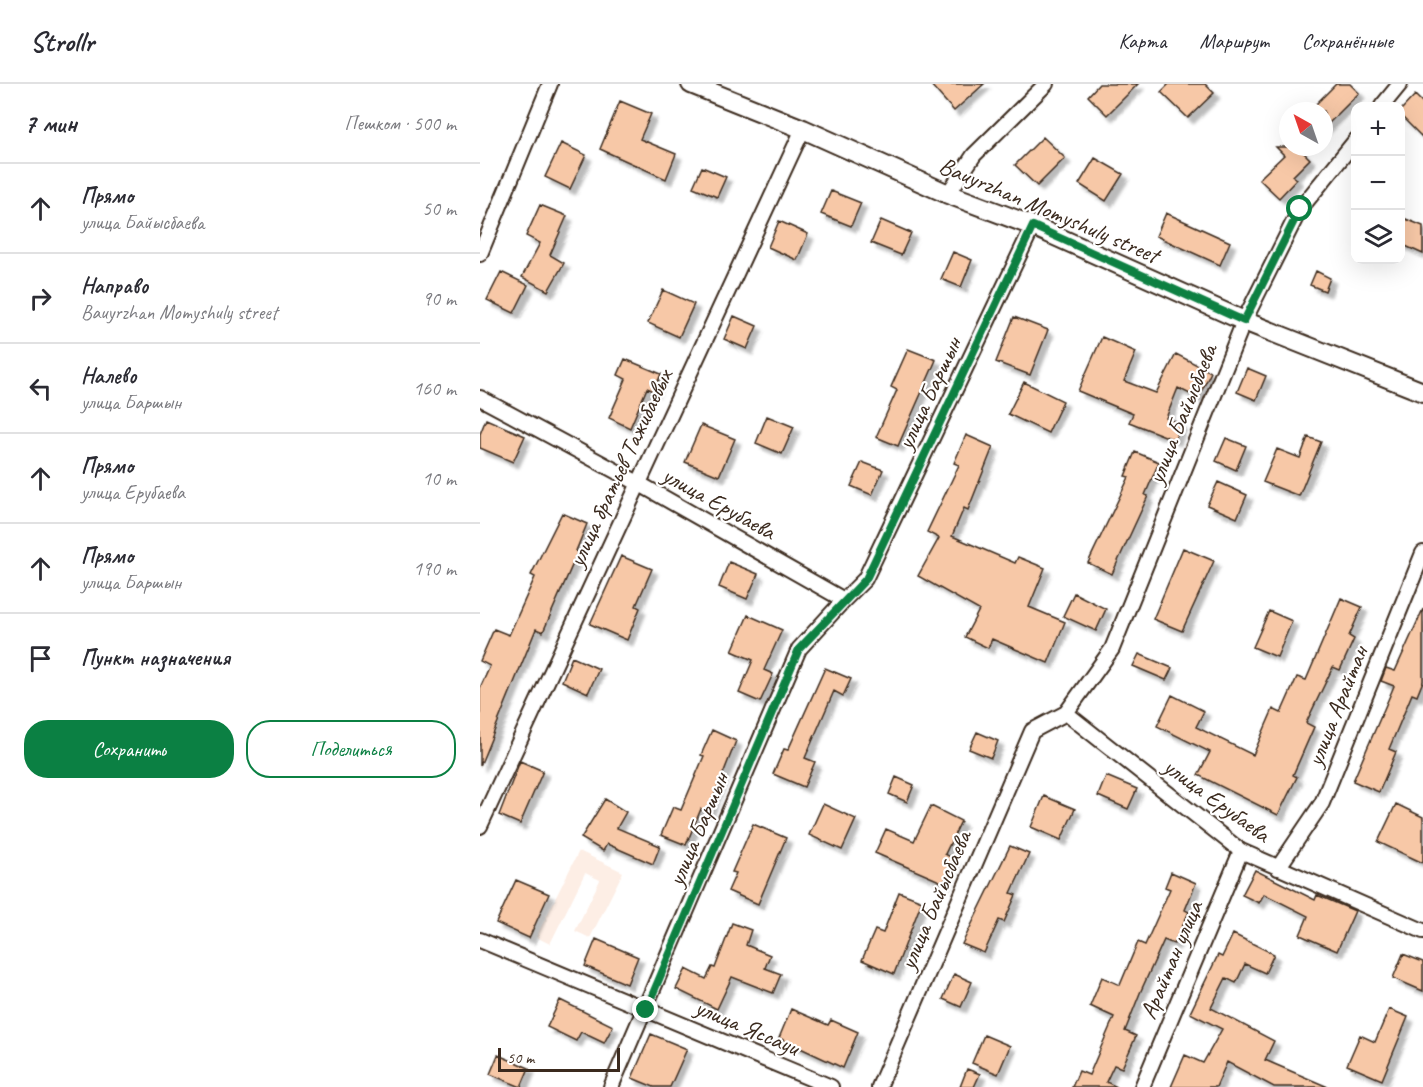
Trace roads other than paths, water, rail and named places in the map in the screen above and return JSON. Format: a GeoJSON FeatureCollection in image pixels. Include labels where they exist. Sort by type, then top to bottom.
{"type":"FeatureCollection","features":[{"type":"Feature","properties":{"kind":"street"},"geometry":{"type":"LineString","coordinates":[[480,254],[550,84]]}},
{"type":"Feature","properties":{"kind":"street","name":"Bauyrzhan Momyshuly street"},"geometry":{"type":"LineString","coordinates":[[691,84],[802,129],[948,194],[1033,226],[1244,321],[1423,392]]}},
{"type":"Feature","properties":{"kind":"street"},"geometry":{"type":"LineString","coordinates":[[948,194],[974,155],[1046,84]]}},
{"type":"Feature","properties":{"kind":"street"},"geometry":{"type":"LineString","coordinates":[[1385,102],[1400,84]]}},
{"type":"Feature","properties":{"kind":"street","name":"улица братьев Тажибаевых"},"geometry":{"type":"LineString","coordinates":[[480,826],[802,129]]}},
{"type":"Feature","properties":{"kind":"street","name":"улица Байысбаева"},"geometry":{"type":"LineString","coordinates":[[879,1087],[1032,731],[1066,713],[1112,649],[1244,321],[1300,209],[1351,146]]}},
{"type":"Feature","properties":{"kind":"street","name":"улица Баршын"},"geometry":{"type":"LineString","coordinates":[[611,1087],[799,649],[866,579],[1033,226]]}},
{"type":"Feature","properties":{"kind":"street","name":"улица Ерубаева"},"geometry":{"type":"LineString","coordinates":[[480,398],[638,483],[844,600]]}},
{"type":"Feature","properties":{"kind":"street","name":"улица Арайтан"},"geometry":{"type":"LineString","coordinates":[[1278,868],[1322,803],[1423,553]]}},
{"type":"Feature","properties":{"kind":"street","name":"улица Ерубаева"},"geometry":{"type":"LineString","coordinates":[[1066,713],[1241,851],[1423,931]]}},
{"type":"Feature","properties":{"kind":"street","name":"Арайтан улица"},"geometry":{"type":"LineString","coordinates":[[1142,1087],[1241,851]]}},
{"type":"Feature","properties":{"kind":"street","name":"улица Яссауи"},"geometry":{"type":"LineString","coordinates":[[480,940],[831,1087]]}}]}
